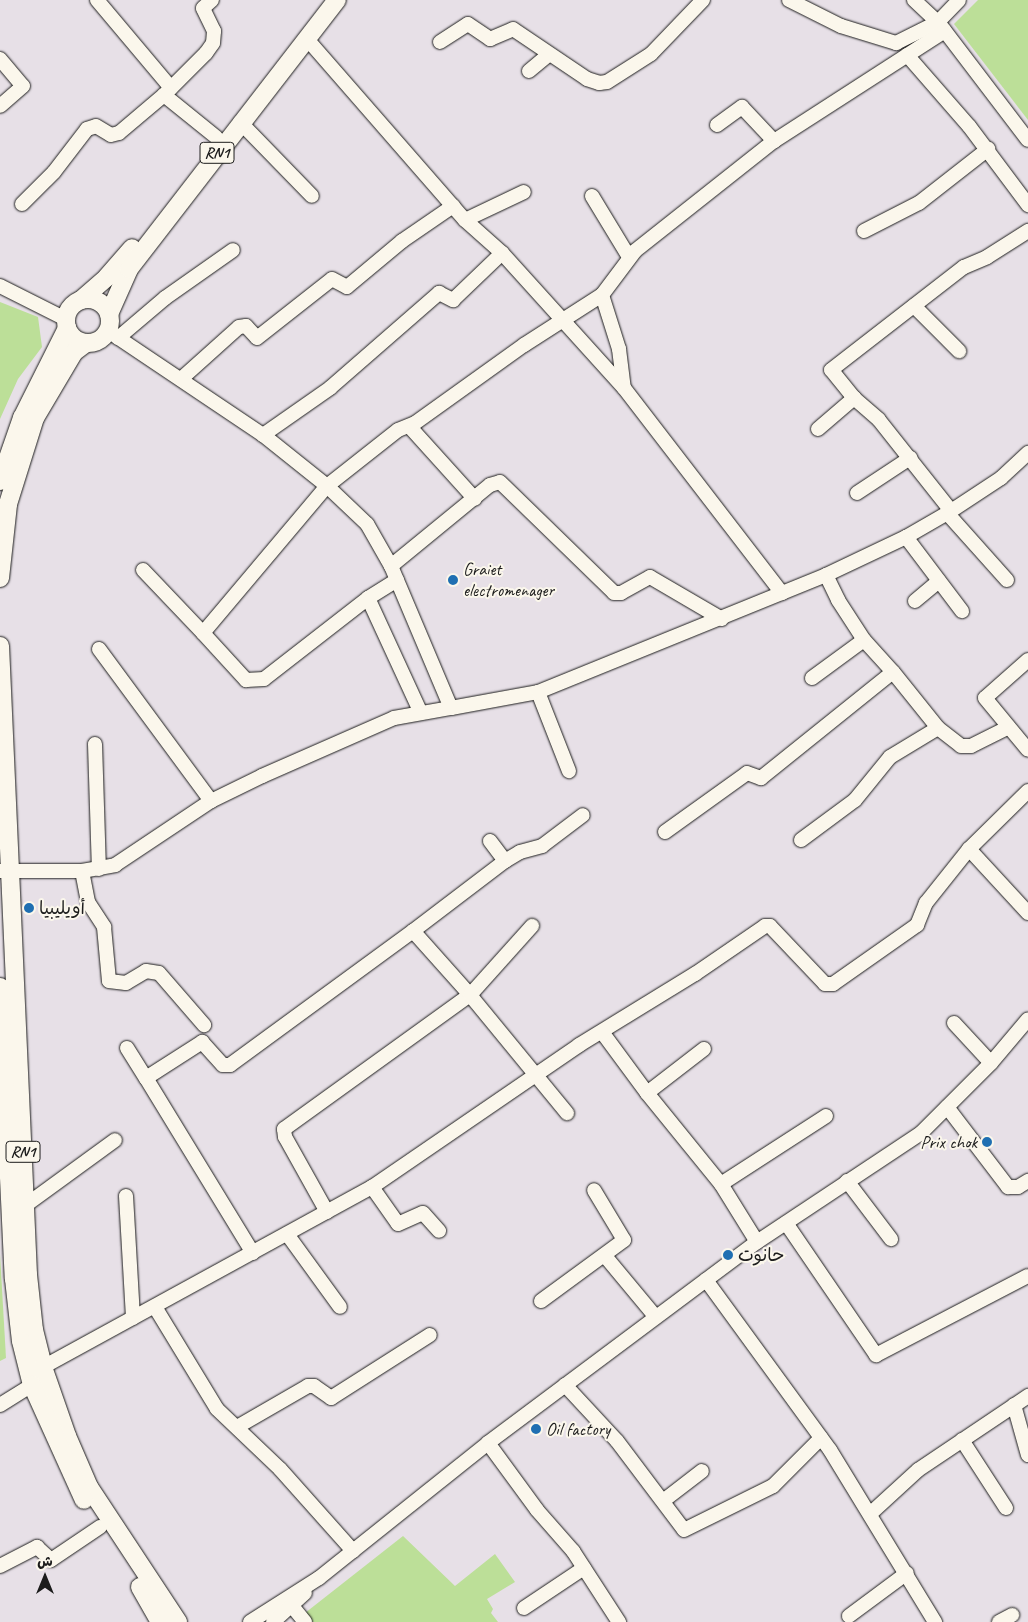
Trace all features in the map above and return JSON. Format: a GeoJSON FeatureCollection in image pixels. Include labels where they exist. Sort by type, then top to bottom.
{"type":"FeatureCollection","features":[{"type":"Feature","properties":{"kind":"main road","name":"RN1"},"geometry":{"type":"LineString","coordinates":[[0,481],[22,418],[67,324],[71,307],[107,278],[152,225],[216,137],[324,0]]}},
{"type":"Feature","properties":{"kind":"main road","name":"RN1"},"geometry":{"type":"LineString","coordinates":[[112,328],[129,269],[240,122],[337,0]]}},
{"type":"Feature","properties":{"kind":"main road"},"geometry":{"type":"LineString","coordinates":[[0,578],[8,504],[35,418],[74,352],[86,343],[99,340],[112,328],[95,300],[81,300]]}},
{"type":"Feature","properties":{"kind":"main road"},"geometry":{"type":"LineString","coordinates":[[67,324],[74,338],[86,343]]}},
{"type":"Feature","properties":{"kind":"main road","name":"RN1"},"geometry":{"type":"LineString","coordinates":[[0,646],[5,871],[26,1205],[28,1275],[34,1330],[43,1368],[67,1436],[89,1487],[178,1622]]}},
{"type":"Feature","properties":{"kind":"main road","name":"RN1"},"geometry":{"type":"LineString","coordinates":[[0,987],[14,1279],[22,1340],[32,1385],[78,1491],[160,1622]]}},
{"type":"Feature","properties":{"kind":"street"},"geometry":{"type":"LineString","coordinates":[[97,0],[167,92],[216,137]]}},
{"type":"Feature","properties":{"kind":"street"},"geometry":{"type":"LineString","coordinates":[[440,42],[468,24],[490,39],[515,30],[592,82],[607,82],[651,54],[703,0]]}},
{"type":"Feature","properties":{"kind":"street"},"geometry":{"type":"LineString","coordinates":[[789,0],[841,26],[896,43],[941,27]]}},
{"type":"Feature","properties":{"kind":"street"},"geometry":{"type":"LineString","coordinates":[[914,0],[941,27],[1028,140]]}},
{"type":"Feature","properties":{"kind":"street"},"geometry":{"type":"LineString","coordinates":[[203,633],[327,486],[398,430],[409,426],[524,345],[566,321],[602,295],[629,257],[774,141],[907,55],[941,27],[959,0]]}},
{"type":"Feature","properties":{"kind":"street"},"geometry":{"type":"LineString","coordinates":[[22,204],[54,172],[87,129],[96,126],[115,135],[167,92],[213,43],[212,23],[203,3]]}},
{"type":"Feature","properties":{"kind":"street"},"geometry":{"type":"LineString","coordinates":[[307,39],[465,220],[502,253],[566,321],[624,388],[782,593]]}},
{"type":"Feature","properties":{"kind":"street"},"geometry":{"type":"LineString","coordinates":[[529,71],[549,54]]}},
{"type":"Feature","properties":{"kind":"street"},"geometry":{"type":"LineString","coordinates":[[907,55],[988,149],[1028,205]]}},
{"type":"Feature","properties":{"kind":"street"},"geometry":{"type":"LineString","coordinates":[[0,59],[23,87],[0,106]]}},
{"type":"Feature","properties":{"kind":"street"},"geometry":{"type":"LineString","coordinates":[[716,126],[742,107],[774,141]]}},
{"type":"Feature","properties":{"kind":"street"},"geometry":{"type":"LineString","coordinates":[[240,122],[312,196]]}},
{"type":"Feature","properties":{"kind":"street"},"geometry":{"type":"LineString","coordinates":[[864,231],[919,203],[988,149]]}},
{"type":"Feature","properties":{"kind":"street"},"geometry":{"type":"LineString","coordinates":[[465,220],[524,192]]}},
{"type":"Feature","properties":{"kind":"street"},"geometry":{"type":"LineString","coordinates":[[592,196],[629,257]]}},
{"type":"Feature","properties":{"kind":"street"},"geometry":{"type":"LineString","coordinates":[[181,379],[239,327],[246,326],[257,338],[332,279],[347,287],[395,246],[453,206]]}},
{"type":"Feature","properties":{"kind":"street"},"geometry":{"type":"LineString","coordinates":[[1007,580],[949,512],[910,458],[879,420],[854,398],[830,371],[964,267],[987,258],[1028,231]]}},
{"type":"Feature","properties":{"kind":"street"},"geometry":{"type":"LineString","coordinates":[[233,250],[165,298],[112,328],[181,379],[263,435],[327,486],[367,524],[391,566],[451,708]]}},
{"type":"Feature","properties":{"kind":"street"},"geometry":{"type":"LineString","coordinates":[[263,435],[330,388],[439,293],[453,300],[502,253]]}},
{"type":"Feature","properties":{"kind":"street"},"geometry":{"type":"LineString","coordinates":[[0,286],[67,324]]}},
{"type":"Feature","properties":{"kind":"street"},"geometry":{"type":"LineString","coordinates":[[602,295],[619,349],[624,388]]}},
{"type":"Feature","properties":{"kind":"street"},"geometry":{"type":"LineString","coordinates":[[914,306],[959,351]]}},
{"type":"Feature","properties":{"kind":"street"},"geometry":{"type":"LineString","coordinates":[[818,430],[854,398]]}},
{"type":"Feature","properties":{"kind":"street"},"geometry":{"type":"LineString","coordinates":[[409,426],[475,499]]}},
{"type":"Feature","properties":{"kind":"street"},"geometry":{"type":"LineString","coordinates":[[5,871],[82,871],[99,869],[124,861],[211,801],[370,727],[420,711],[451,708],[538,692],[722,619],[826,575],[906,537],[949,512],[1000,478],[1028,453]]}},
{"type":"Feature","properties":{"kind":"street"},"geometry":{"type":"LineString","coordinates":[[857,493],[910,458]]}},
{"type":"Feature","properties":{"kind":"street"},"geometry":{"type":"LineString","coordinates":[[391,566],[490,485],[500,482],[614,593],[621,593],[650,577],[722,619]]}},
{"type":"Feature","properties":{"kind":"street"},"geometry":{"type":"LineString","coordinates":[[906,537],[962,611]]}},
{"type":"Feature","properties":{"kind":"street"},"geometry":{"type":"LineString","coordinates":[[143,570],[246,680],[264,679],[368,598],[397,580]]}},
{"type":"Feature","properties":{"kind":"street"},"geometry":{"type":"LineString","coordinates":[[826,575],[838,600],[864,640],[893,672],[938,728],[966,747],[1009,727]]}},
{"type":"Feature","properties":{"kind":"street"},"geometry":{"type":"LineString","coordinates":[[915,601],[939,581]]}},
{"type":"Feature","properties":{"kind":"street"},"geometry":{"type":"LineString","coordinates":[[368,598],[420,711]]}},
{"type":"Feature","properties":{"kind":"street"},"geometry":{"type":"LineString","coordinates":[[812,678],[864,640]]}},
{"type":"Feature","properties":{"kind":"street"},"geometry":{"type":"LineString","coordinates":[[99,648],[211,801]]}},
{"type":"Feature","properties":{"kind":"street"},"geometry":{"type":"LineString","coordinates":[[1028,660],[985,698],[1028,750]]}},
{"type":"Feature","properties":{"kind":"street"},"geometry":{"type":"LineString","coordinates":[[665,832],[747,773],[761,778],[893,672]]}},
{"type":"Feature","properties":{"kind":"street"},"geometry":{"type":"LineString","coordinates":[[538,692],[569,771]]}},
{"type":"Feature","properties":{"kind":"street"},"geometry":{"type":"LineString","coordinates":[[802,840],[855,800],[890,757],[938,728]]}},
{"type":"Feature","properties":{"kind":"street"},"geometry":{"type":"LineString","coordinates":[[95,744],[99,869]]}},
{"type":"Feature","properties":{"kind":"street"},"geometry":{"type":"LineString","coordinates":[[43,1368],[372,1188],[535,1076],[765,926],[770,926],[825,984],[833,984],[917,925],[926,903],[969,849],[1028,791]]}},
{"type":"Feature","properties":{"kind":"street"},"geometry":{"type":"LineString","coordinates":[[146,1078],[202,1042],[223,1065],[230,1065],[505,862],[520,852],[542,846],[583,815]]}},
{"type":"Feature","properties":{"kind":"street"},"geometry":{"type":"LineString","coordinates":[[490,841],[505,862]]}},
{"type":"Feature","properties":{"kind":"street"},"geometry":{"type":"LineString","coordinates":[[969,849],[1028,913]]}},
{"type":"Feature","properties":{"kind":"street"},"geometry":{"type":"LineString","coordinates":[[82,871],[88,902],[104,927],[109,981],[120,984],[146,971],[159,973],[204,1025]]}},
{"type":"Feature","properties":{"kind":"street"},"geometry":{"type":"LineString","coordinates":[[327,1212],[285,1137],[284,1129],[470,994],[532,926]]}},
{"type":"Feature","properties":{"kind":"street"},"geometry":{"type":"LineString","coordinates":[[413,931],[470,994],[567,1113]]}},
{"type":"Feature","properties":{"kind":"street"},"geometry":{"type":"LineString","coordinates":[[273,1622],[289,1603],[353,1551],[488,1443],[655,1316],[757,1242],[921,1133],[991,1063],[1028,1019]]}},
{"type":"Feature","properties":{"kind":"street"},"geometry":{"type":"LineString","coordinates":[[954,1023],[991,1063]]}},
{"type":"Feature","properties":{"kind":"street"},"geometry":{"type":"LineString","coordinates":[[602,1032],[647,1093],[721,1184],[757,1242]]}},
{"type":"Feature","properties":{"kind":"street"},"geometry":{"type":"LineString","coordinates":[[127,1048],[253,1253]]}},
{"type":"Feature","properties":{"kind":"street"},"geometry":{"type":"LineString","coordinates":[[647,1093],[704,1049]]}},
{"type":"Feature","properties":{"kind":"street"},"geometry":{"type":"LineString","coordinates":[[947,1107],[1008,1188],[1018,1187],[1028,1182]]}},
{"type":"Feature","properties":{"kind":"street"},"geometry":{"type":"LineString","coordinates":[[721,1184],[826,1116]]}},
{"type":"Feature","properties":{"kind":"street"},"geometry":{"type":"LineString","coordinates":[[26,1205],[115,1140]]}},
{"type":"Feature","properties":{"kind":"street"},"geometry":{"type":"LineString","coordinates":[[847,1181],[891,1239]]}},
{"type":"Feature","properties":{"kind":"street"},"geometry":{"type":"LineString","coordinates":[[372,1188],[398,1224],[423,1212],[438,1231]]}},
{"type":"Feature","properties":{"kind":"street"},"geometry":{"type":"LineString","coordinates":[[541,1301],[621,1244],[624,1236],[594,1190]]}},
{"type":"Feature","properties":{"kind":"street"},"geometry":{"type":"LineString","coordinates":[[126,1196],[133,1318]]}},
{"type":"Feature","properties":{"kind":"street"},"geometry":{"type":"LineString","coordinates":[[786,1223],[876,1355],[1028,1276]]}},
{"type":"Feature","properties":{"kind":"street"},"geometry":{"type":"LineString","coordinates":[[287,1234],[340,1307]]}},
{"type":"Feature","properties":{"kind":"street"},"geometry":{"type":"LineString","coordinates":[[605,1256],[655,1316]]}},
{"type":"Feature","properties":{"kind":"street"},"geometry":{"type":"LineString","coordinates":[[706,1280],[821,1438],[907,1572],[935,1622]]}},
{"type":"Feature","properties":{"kind":"street"},"geometry":{"type":"LineString","coordinates":[[156,1307],[196,1378],[217,1409],[280,1469],[353,1551]]}},
{"type":"Feature","properties":{"kind":"street"},"geometry":{"type":"LineString","coordinates":[[237,1428],[308,1386],[314,1386],[331,1398],[430,1335]]}},
{"type":"Feature","properties":{"kind":"street"},"geometry":{"type":"LineString","coordinates":[[0,1405],[32,1385]]}},
{"type":"Feature","properties":{"kind":"street"},"geometry":{"type":"LineString","coordinates":[[565,1385],[617,1441],[663,1501],[680,1529],[688,1530],[773,1486],[821,1438]]}},
{"type":"Feature","properties":{"kind":"street"},"geometry":{"type":"LineString","coordinates":[[870,1514],[918,1470],[1028,1396]]}},
{"type":"Feature","properties":{"kind":"street"},"geometry":{"type":"LineString","coordinates":[[1014,1405],[1028,1455]]}},
{"type":"Feature","properties":{"kind":"street"},"geometry":{"type":"LineString","coordinates":[[962,1440],[1006,1508]]}},
{"type":"Feature","properties":{"kind":"street"},"geometry":{"type":"LineString","coordinates":[[488,1443],[584,1568],[619,1622]]}},
{"type":"Feature","properties":{"kind":"street"},"geometry":{"type":"LineString","coordinates":[[663,1501],[702,1471]]}},
{"type":"Feature","properties":{"kind":"street"},"geometry":{"type":"LineString","coordinates":[[0,1566],[37,1548],[51,1560],[100,1527]]}},
{"type":"Feature","properties":{"kind":"street"},"geometry":{"type":"LineString","coordinates":[[524,1608],[584,1568]]}},
{"type":"Feature","properties":{"kind":"street"},"geometry":{"type":"LineString","coordinates":[[849,1616],[907,1572]]}},
{"type":"Feature","properties":{"kind":"street"},"geometry":{"type":"LineString","coordinates":[[250,1622],[289,1603]]}},
{"type":"Feature","properties":{"kind":"street"},"geometry":{"type":"LineString","coordinates":[[289,1603],[304,1622]]}},
{"type":"Feature","properties":{"kind":"street"},"geometry":{"type":"LineString","coordinates":[[999,1622],[1012,1615]]}},
{"type":"Feature","properties":{"kind":"green space"},"geometry":{"type":"Polygon","coordinates":[[[978,0],[1028,0],[1028,120],[954,24],[978,0]]]}},
{"type":"Feature","properties":{"kind":"green space"},"geometry":{"type":"Polygon","coordinates":[[[0,302],[38,317],[42,347],[18,379],[0,419],[0,302]]]}},
{"type":"Feature","properties":{"kind":"green space"},"geometry":{"type":"Polygon","coordinates":[[[0,1254],[6,1358],[0,1361],[0,1254]]]}},
{"type":"Feature","properties":{"kind":"green space"},"geometry":{"type":"Polygon","coordinates":[[[403,1536],[455,1586],[495,1554],[515,1582],[487,1599],[493,1609],[491,1613],[498,1622],[313,1622],[305,1613],[403,1536]]]}},
{"type":"Feature","properties":{"kind":"place","name":"Graiet electromenager"},"geometry":{"type":"Point","coordinates":[453,580]}},
{"type":"Feature","properties":{"kind":"place","name":"أويليبيا"},"geometry":{"type":"Point","coordinates":[29,908]}},
{"type":"Feature","properties":{"kind":"place","name":"Prix chok"},"geometry":{"type":"Point","coordinates":[987,1142]}},
{"type":"Feature","properties":{"kind":"place","name":"حانوت"},"geometry":{"type":"Point","coordinates":[728,1255]}},
{"type":"Feature","properties":{"kind":"place","name":"Oil factory"},"geometry":{"type":"Point","coordinates":[536,1429]}}]}
